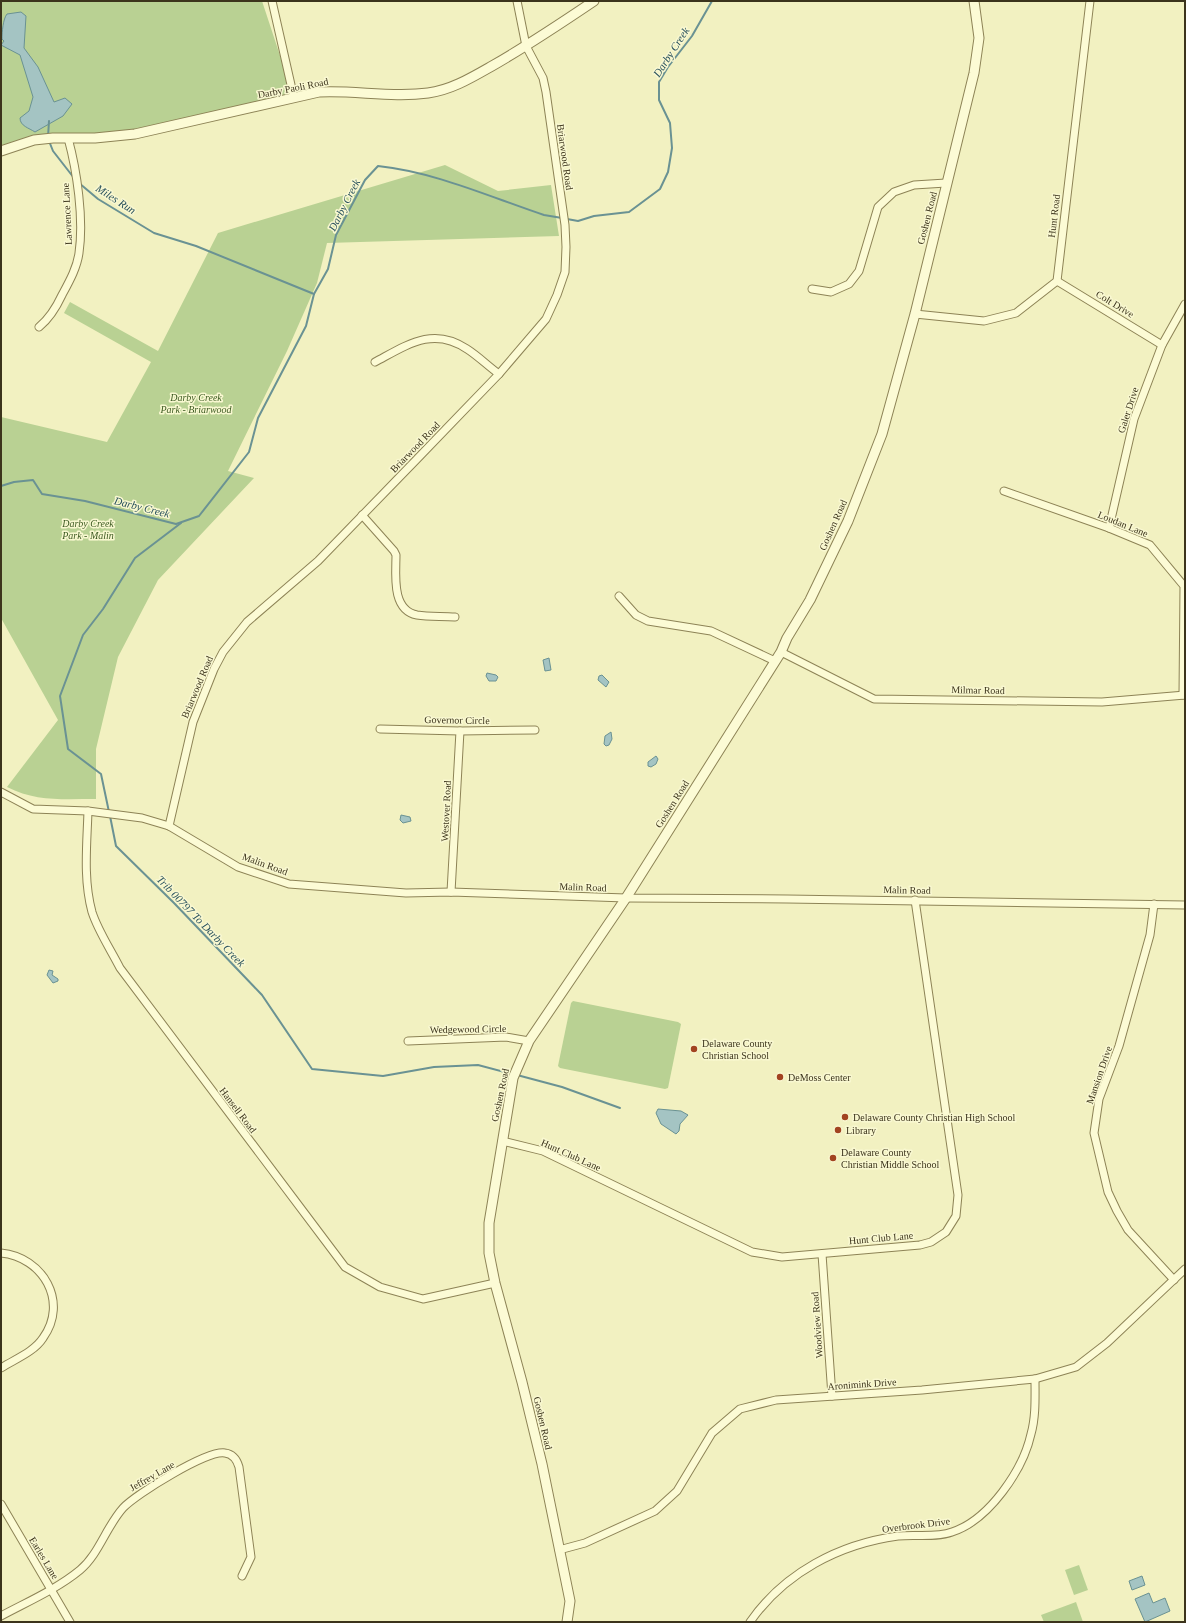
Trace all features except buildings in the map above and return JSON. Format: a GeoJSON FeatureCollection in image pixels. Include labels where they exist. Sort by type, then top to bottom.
{"type":"FeatureCollection","features":[{"type":"Feature","properties":{"kind":"street"},"geometry":{"type":"LineString","coordinates":[[272,1],[294,98]]}},
{"type":"Feature","properties":{"kind":"street","name":"Briarwood Road"},"geometry":{"type":"LineString","coordinates":[[169,826],[193,722],[214,669],[223,652],[247,622],[313,566],[499,374],[546,320],[557,295],[565,272],[565,224],[543,78],[526,46],[517,1]]}},
{"type":"Feature","properties":{"kind":"street","name":"Darby Paoli Road"},"geometry":{"type":"LineString","coordinates":[[1,151],[34,140],[110,137],[135,134],[294,98],[334,91],[415,94],[440,91],[466,81],[526,46],[594,1]]}},
{"type":"Feature","properties":{"kind":"street","name":"Goshen Road"},"geometry":{"type":"LineString","coordinates":[[567,1622],[570,1601],[522,1382],[495,1283],[489,1253],[489,1223],[514,1076],[529,1041],[626,898],[775,662],[787,638],[810,600],[844,528],[877,450],[915,314],[978,54],[979,38],[974,1]]}},
{"type":"Feature","properties":{"kind":"street","name":"Hunt Road"},"geometry":{"type":"LineString","coordinates":[[1057,281],[1090,1]]}},
{"type":"Feature","properties":{"kind":"street","name":"Lawrence Lane"},"geometry":{"type":"LineString","coordinates":[[39,327],[48,319],[59,302],[73,274],[79,254],[80,229],[75,163],[68,138]]}},
{"type":"Feature","properties":{"kind":"street"},"geometry":{"type":"LineString","coordinates":[[812,289],[831,292],[849,284],[859,271],[878,207],[894,192],[914,185],[946,183]]}},
{"type":"Feature","properties":{"kind":"street"},"geometry":{"type":"LineString","coordinates":[[915,314],[984,321],[1016,313],[1057,281]]}},
{"type":"Feature","properties":{"kind":"street","name":"Colt Drive"},"geometry":{"type":"LineString","coordinates":[[1057,281],[1162,345]]}},
{"type":"Feature","properties":{"kind":"street","name":"Galer Drive"},"geometry":{"type":"LineString","coordinates":[[1109,528],[1134,419],[1162,345],[1185,304]]}},
{"type":"Feature","properties":{"kind":"street"},"geometry":{"type":"LineString","coordinates":[[375,362],[422,339],[438,337],[453,341],[468,350],[499,374]]}},
{"type":"Feature","properties":{"kind":"street","name":"Loudan Lane"},"geometry":{"type":"LineString","coordinates":[[1004,492],[1109,528],[1150,545],[1184,586],[1184,695]]}},
{"type":"Feature","properties":{"kind":"street"},"geometry":{"type":"LineString","coordinates":[[362,515],[396,555],[398,595],[406,609],[416,615],[454,616]]}},
{"type":"Feature","properties":{"kind":"street"},"geometry":{"type":"LineString","coordinates":[[619,596],[636,615],[648,621],[711,631],[775,662]]}},
{"type":"Feature","properties":{"kind":"street","name":"Milmar Road"},"geometry":{"type":"LineString","coordinates":[[781,652],[874,699],[1102,702],[1184,695]]}},
{"type":"Feature","properties":{"kind":"street","name":"Governor Circle"},"geometry":{"type":"LineString","coordinates":[[380,729],[460,731],[535,730]]}},
{"type":"Feature","properties":{"kind":"street","name":"Westover Road"},"geometry":{"type":"LineString","coordinates":[[451,892],[460,731]]}},
{"type":"Feature","properties":{"kind":"street","name":"Malin Road"},"geometry":{"type":"LineString","coordinates":[[1,792],[33,809],[88,811],[142,818],[169,826],[238,867],[289,884],[406,893],[451,892],[626,898],[915,900],[1185,905]]}},
{"type":"Feature","properties":{"kind":"street","name":"Hansell Road"},"geometry":{"type":"LineString","coordinates":[[88,811],[86,879],[90,903],[98,926],[120,968],[345,1267],[380,1287],[423,1299],[495,1283]]}},
{"type":"Feature","properties":{"kind":"street","name":"Hunt Club Lane"},"geometry":{"type":"LineString","coordinates":[[502,1141],[543,1151],[752,1252],[782,1257],[908,1247],[925,1244],[946,1232],[956,1216],[958,1195],[915,900]]}},
{"type":"Feature","properties":{"kind":"street","name":"Mansion Drive"},"geometry":{"type":"LineString","coordinates":[[1154,904],[1150,935],[1119,1046],[1099,1099],[1094,1133],[1108,1192],[1117,1211],[1128,1230],[1174,1280]]}},
{"type":"Feature","properties":{"kind":"street","name":"Wedgewood Circle"},"geometry":{"type":"LineString","coordinates":[[408,1041],[506,1037],[529,1041]]}},
{"type":"Feature","properties":{"kind":"street"},"geometry":{"type":"LineString","coordinates":[[1,1253],[20,1257],[28,1261],[41,1273],[50,1290],[53,1307],[48,1330],[36,1347],[1,1368]]}},
{"type":"Feature","properties":{"kind":"street","name":"Woodview Road"},"geometry":{"type":"LineString","coordinates":[[822,1254],[832,1396]]}},
{"type":"Feature","properties":{"kind":"street","name":"Aronimink Drive"},"geometry":{"type":"LineString","coordinates":[[559,1550],[585,1543],[655,1511],[677,1491],[712,1433],[740,1410],[776,1400],[922,1390],[1035,1379],[1076,1367],[1107,1343],[1185,1269]]}},
{"type":"Feature","properties":{"kind":"street","name":"Overbrook Drive"},"geometry":{"type":"LineString","coordinates":[[750,1622],[760,1607],[798,1573],[832,1554],[867,1542],[899,1536],[951,1533],[969,1525],[990,1506],[1007,1485],[1022,1460],[1031,1434],[1035,1411],[1035,1379]]}},
{"type":"Feature","properties":{"kind":"street","name":"Jeffrey Lane"},"geometry":{"type":"LineString","coordinates":[[1,1616],[80,1570],[116,1516],[131,1499],[151,1486],[217,1453],[231,1455],[240,1467],[251,1557],[242,1576]]}},
{"type":"Feature","properties":{"kind":"street","name":"Earles Lane"},"geometry":{"type":"LineString","coordinates":[[1,1504],[70,1622]]}},
{"type":"Feature","properties":{"kind":"green space"},"geometry":{"type":"Polygon","coordinates":[[[1,1],[262,1],[294,98],[160,130],[68,138],[1,151],[1,1]]]}},
{"type":"Feature","properties":{"kind":"green space"},"geometry":{"type":"Polygon","coordinates":[[[445,165],[498,191],[551,185],[559,236],[327,243],[317,283],[287,351],[228,471],[254,478],[158,580],[118,657],[96,749],[96,799],[50,799],[18,792],[7,787],[58,720],[1,618],[1,417],[107,442],[151,362],[64,313],[70,302],[158,351],[218,233],[445,165]]]}},
{"type":"Feature","properties":{"kind":"green space"},"geometry":{"type":"Polygon","coordinates":[[[573,1001],[678,1022],[681,1024],[668,1088],[665,1089],[560,1068],[558,1066],[571,1003],[573,1001]]]}},
{"type":"Feature","properties":{"kind":"green space"},"geometry":{"type":"Polygon","coordinates":[[[1079,1565],[1088,1590],[1074,1595],[1065,1570],[1079,1565]]]}},
{"type":"Feature","properties":{"kind":"green space"},"geometry":{"type":"Polygon","coordinates":[[[1076,1602],[1083,1622],[1044,1622],[1041,1615],[1076,1602]]]}},
{"type":"Feature","properties":{"kind":"water"},"geometry":{"type":"Polygon","coordinates":[[[21,12],[26,16],[24,48],[38,67],[54,102],[65,98],[72,104],[63,116],[35,132],[23,125],[20,121],[20,118],[29,111],[33,97],[20,55],[1,45],[4,41],[2,39],[2,33],[7,14],[21,12]]]}},
{"type":"Feature","properties":{"kind":"water"},"geometry":{"type":"Polygon","coordinates":[[[549,658],[551,670],[545,671],[543,660],[549,658]]]}},
{"type":"Feature","properties":{"kind":"water"},"geometry":{"type":"Polygon","coordinates":[[[487,673],[496,675],[498,677],[496,681],[489,681],[486,676],[487,673]]]}},
{"type":"Feature","properties":{"kind":"water"},"geometry":{"type":"Polygon","coordinates":[[[602,675],[609,682],[606,687],[598,680],[599,676],[602,675]]]}},
{"type":"Feature","properties":{"kind":"water"},"geometry":{"type":"Polygon","coordinates":[[[611,732],[612,739],[609,745],[606,746],[604,744],[605,736],[611,732]]]}},
{"type":"Feature","properties":{"kind":"water"},"geometry":{"type":"Polygon","coordinates":[[[656,756],[658,759],[656,764],[651,767],[648,766],[648,762],[656,756]]]}},
{"type":"Feature","properties":{"kind":"water"},"geometry":{"type":"Polygon","coordinates":[[[401,815],[410,817],[411,821],[403,823],[400,820],[401,815]]]}},
{"type":"Feature","properties":{"kind":"water"},"geometry":{"type":"Polygon","coordinates":[[[49,970],[53,971],[52,975],[58,979],[58,981],[53,983],[47,975],[49,970]]]}},
{"type":"Feature","properties":{"kind":"water"},"geometry":{"type":"Polygon","coordinates":[[[658,1109],[681,1111],[688,1115],[680,1124],[679,1131],[676,1134],[661,1124],[656,1113],[658,1109]]]}},
{"type":"Feature","properties":{"kind":"water"},"geometry":{"type":"Polygon","coordinates":[[[1142,1576],[1145,1585],[1132,1590],[1129,1581],[1142,1576]]]}},
{"type":"Feature","properties":{"kind":"water"},"geometry":{"type":"Polygon","coordinates":[[[1149,1593],[1153,1603],[1165,1598],[1170,1611],[1145,1622],[1135,1599],[1149,1593]]]}},
{"type":"Feature","properties":{"kind":"waterway","name":"Darby Creek"},"geometry":{"type":"LineString","coordinates":[[567,219],[578,221],[594,216],[629,212],[660,189],[668,172],[672,148],[670,123],[659,100],[659,82],[668,67],[692,36],[712,1]]}},
{"type":"Feature","properties":{"kind":"waterway","name":"Miles Run"},"geometry":{"type":"LineString","coordinates":[[48,137],[49,121]]}},
{"type":"Feature","properties":{"kind":"waterway","name":"Miles Run"},"geometry":{"type":"LineString","coordinates":[[49,141],[53,151],[74,178]]}},
{"type":"Feature","properties":{"kind":"waterway","name":"Darby Creek"},"geometry":{"type":"LineString","coordinates":[[1,486],[14,482],[33,480],[42,494],[85,501],[176,524],[199,516],[249,452],[258,418],[306,326],[314,294],[328,269],[336,235],[365,180],[378,166],[399,169],[441,179],[544,215],[562,218]]}},
{"type":"Feature","properties":{"kind":"waterway","name":"Miles Run"},"geometry":{"type":"LineString","coordinates":[[79,183],[98,199],[154,233],[196,246],[314,294]]}},
{"type":"Feature","properties":{"kind":"waterway","name":"Trib 00797 To Darby Creek"},"geometry":{"type":"LineString","coordinates":[[109,812],[101,774],[68,749],[60,696],[83,635],[103,609],[135,558],[181,523]]}},
{"type":"Feature","properties":{"kind":"waterway","name":"Trib 00797 To Darby Creek"},"geometry":{"type":"LineString","coordinates":[[110,816],[116,846],[174,903],[262,995],[312,1069],[383,1076],[434,1067],[478,1065],[512,1074]]}},
{"type":"Feature","properties":{"kind":"waterway","name":"Trib 00797 To Darby Creek"},"geometry":{"type":"LineString","coordinates":[[517,1075],[562,1087],[620,1108]]}},
{"type":"Feature","properties":{"kind":"place","name":"Delaware County Christian School"},"geometry":{"type":"Point","coordinates":[694,1049]}},
{"type":"Feature","properties":{"kind":"place","name":"DeMoss Center"},"geometry":{"type":"Point","coordinates":[780,1077]}},
{"type":"Feature","properties":{"kind":"place","name":"Delaware County Christian High School"},"geometry":{"type":"Point","coordinates":[845,1117]}},
{"type":"Feature","properties":{"kind":"place","name":"Library"},"geometry":{"type":"Point","coordinates":[838,1130]}},
{"type":"Feature","properties":{"kind":"place","name":"Delaware County Christian Middle School"},"geometry":{"type":"Point","coordinates":[833,1158]}},
{"type":"Feature","properties":{"kind":"park label","name":"Darby Creek Park - Briarwood"},"geometry":{"type":"Point","coordinates":[196,402]}},
{"type":"Feature","properties":{"kind":"park label","name":"Darby Creek Park - Malin"},"geometry":{"type":"Point","coordinates":[88,528]}}]}
